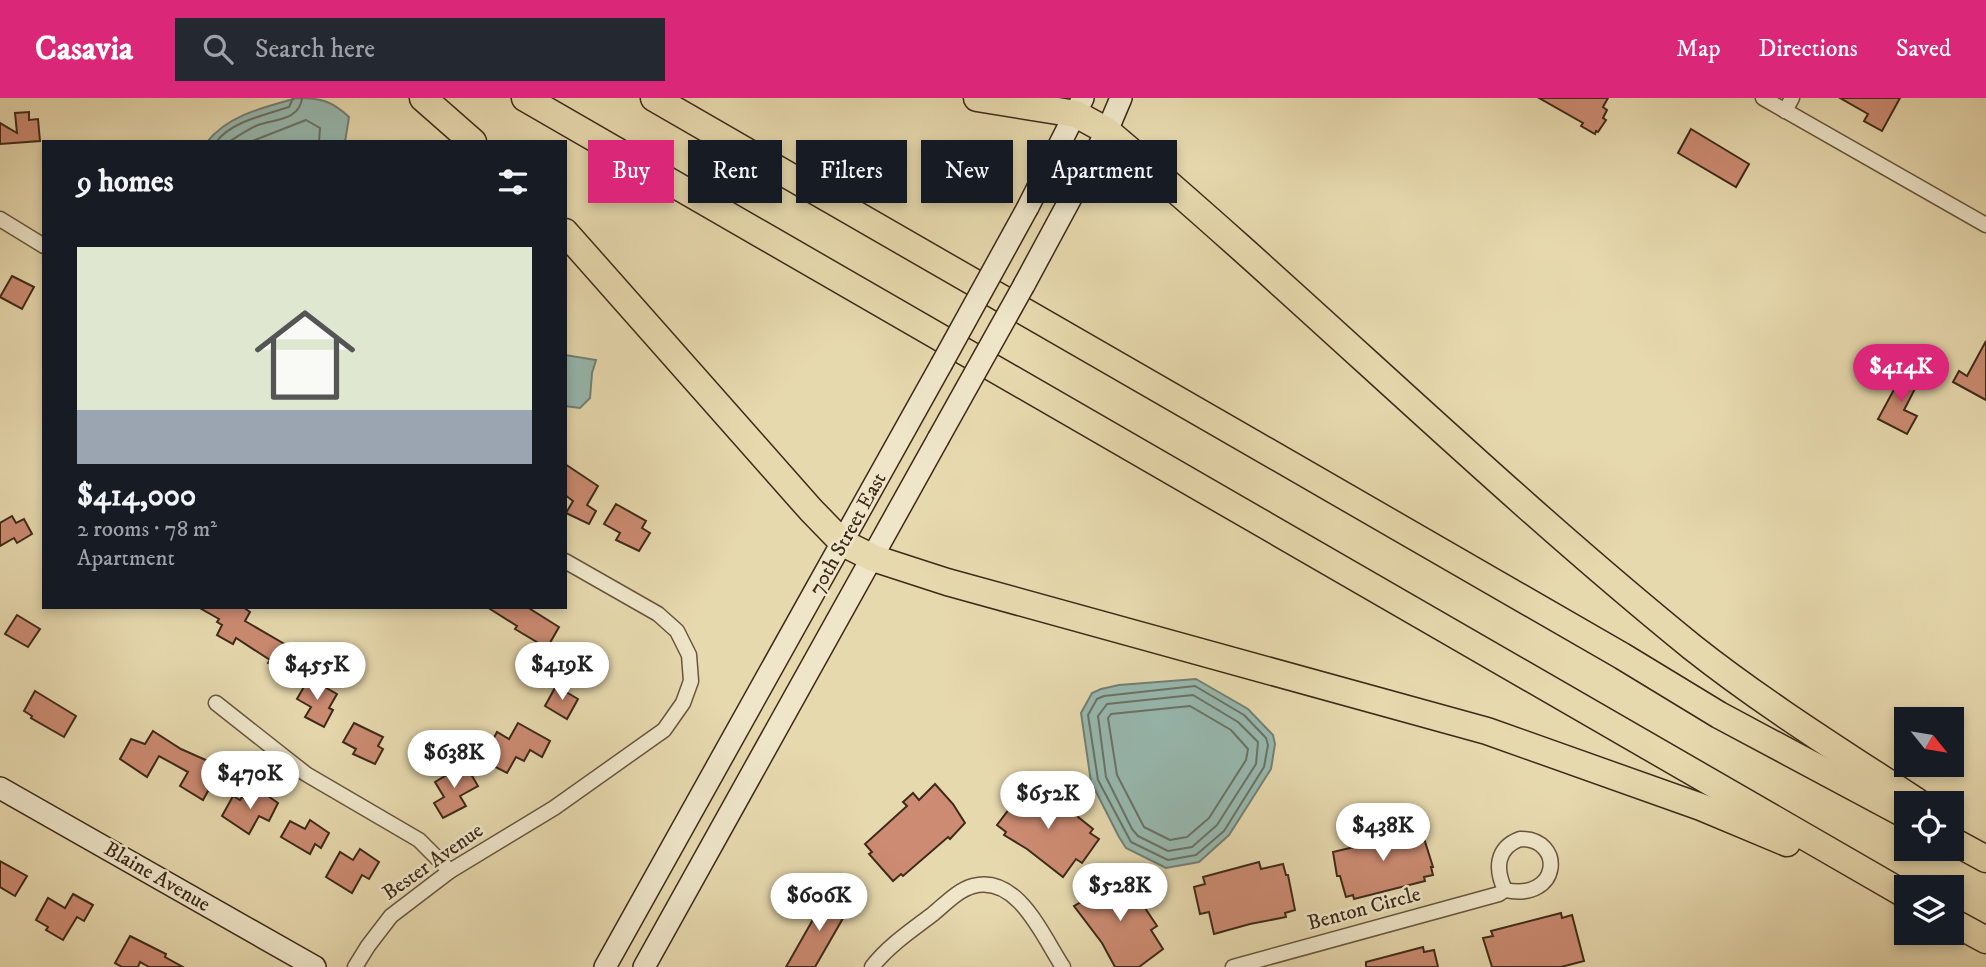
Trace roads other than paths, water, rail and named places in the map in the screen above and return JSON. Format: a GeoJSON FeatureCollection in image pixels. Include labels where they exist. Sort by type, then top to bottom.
{"type":"FeatureCollection","features":[{"type":"Feature","properties":{"kind":"highway"},"geometry":{"type":"LineString","coordinates":[[422,98],[471,140]]}},
{"type":"Feature","properties":{"kind":"highway"},"geometry":{"type":"LineString","coordinates":[[525,98],[1894,889]]}},
{"type":"Feature","properties":{"kind":"highway"},"geometry":{"type":"LineString","coordinates":[[654,98],[1610,649],[1719,715],[1894,809]]}},
{"type":"Feature","properties":{"kind":"highway"},"geometry":{"type":"LineString","coordinates":[[977,98],[1080,106],[1273,276],[1466,453],[1628,594],[1748,690],[1901,791]]}},
{"type":"Feature","properties":{"kind":"highway"},"geometry":{"type":"LineString","coordinates":[[567,234],[811,510],[843,543],[873,558],[947,582],[1487,731],[1701,807],[1894,889]]}},
{"type":"Feature","properties":{"kind":"highway"},"geometry":{"type":"LineString","coordinates":[[1964,928],[1986,940]]}},
{"type":"Feature","properties":{"kind":"main road","name":"70th Street East"},"geometry":{"type":"LineString","coordinates":[[644,967],[1058,223],[1107,131],[1121,98]]}},
{"type":"Feature","properties":{"kind":"main road","name":"70th Street East"},"geometry":{"type":"LineString","coordinates":[[605,967],[1028,208],[1080,106]]}},
{"type":"Feature","properties":{"kind":"main road","name":"Blaine Avenue"},"geometry":{"type":"LineString","coordinates":[[0,788],[315,967]]}},
{"type":"Feature","properties":{"kind":"street"},"geometry":{"type":"LineString","coordinates":[[1763,98],[1788,105],[1986,225]]}},
{"type":"Feature","properties":{"kind":"street"},"geometry":{"type":"LineString","coordinates":[[0,219],[42,245]]}},
{"type":"Feature","properties":{"kind":"street","name":"Bester Avenue"},"geometry":{"type":"LineString","coordinates":[[355,967],[391,916],[450,871],[554,808],[664,730],[683,703],[691,681],[688,655],[677,631],[657,614],[567,562]]}},
{"type":"Feature","properties":{"kind":"street"},"geometry":{"type":"LineString","coordinates":[[216,704],[306,774],[419,840],[450,871]]}},
{"type":"Feature","properties":{"kind":"street"},"geometry":{"type":"LineString","coordinates":[[872,967],[883,954],[958,894],[974,886],[984,885],[1003,888],[1017,898],[1063,967]]}},
{"type":"Feature","properties":{"kind":"street","name":"Benton Circle"},"geometry":{"type":"LineString","coordinates":[[1233,967],[1499,894],[1505,890]]}},
{"type":"Feature","properties":{"kind":"water"},"geometry":{"type":"Polygon","coordinates":[[[297,98],[326,102],[349,117],[345,140],[209,140],[225,125],[260,109],[297,98]]]}},
{"type":"Feature","properties":{"kind":"water"},"geometry":{"type":"Polygon","coordinates":[[[567,355],[596,360],[590,398],[580,408],[567,406],[567,355]]]}},
{"type":"Feature","properties":{"kind":"water"},"geometry":{"type":"Polygon","coordinates":[[[1196,679],[1248,709],[1273,735],[1275,744],[1271,769],[1229,835],[1199,862],[1166,868],[1126,848],[1119,837],[1091,782],[1081,713],[1092,693],[1101,689],[1196,679]]]}}]}
